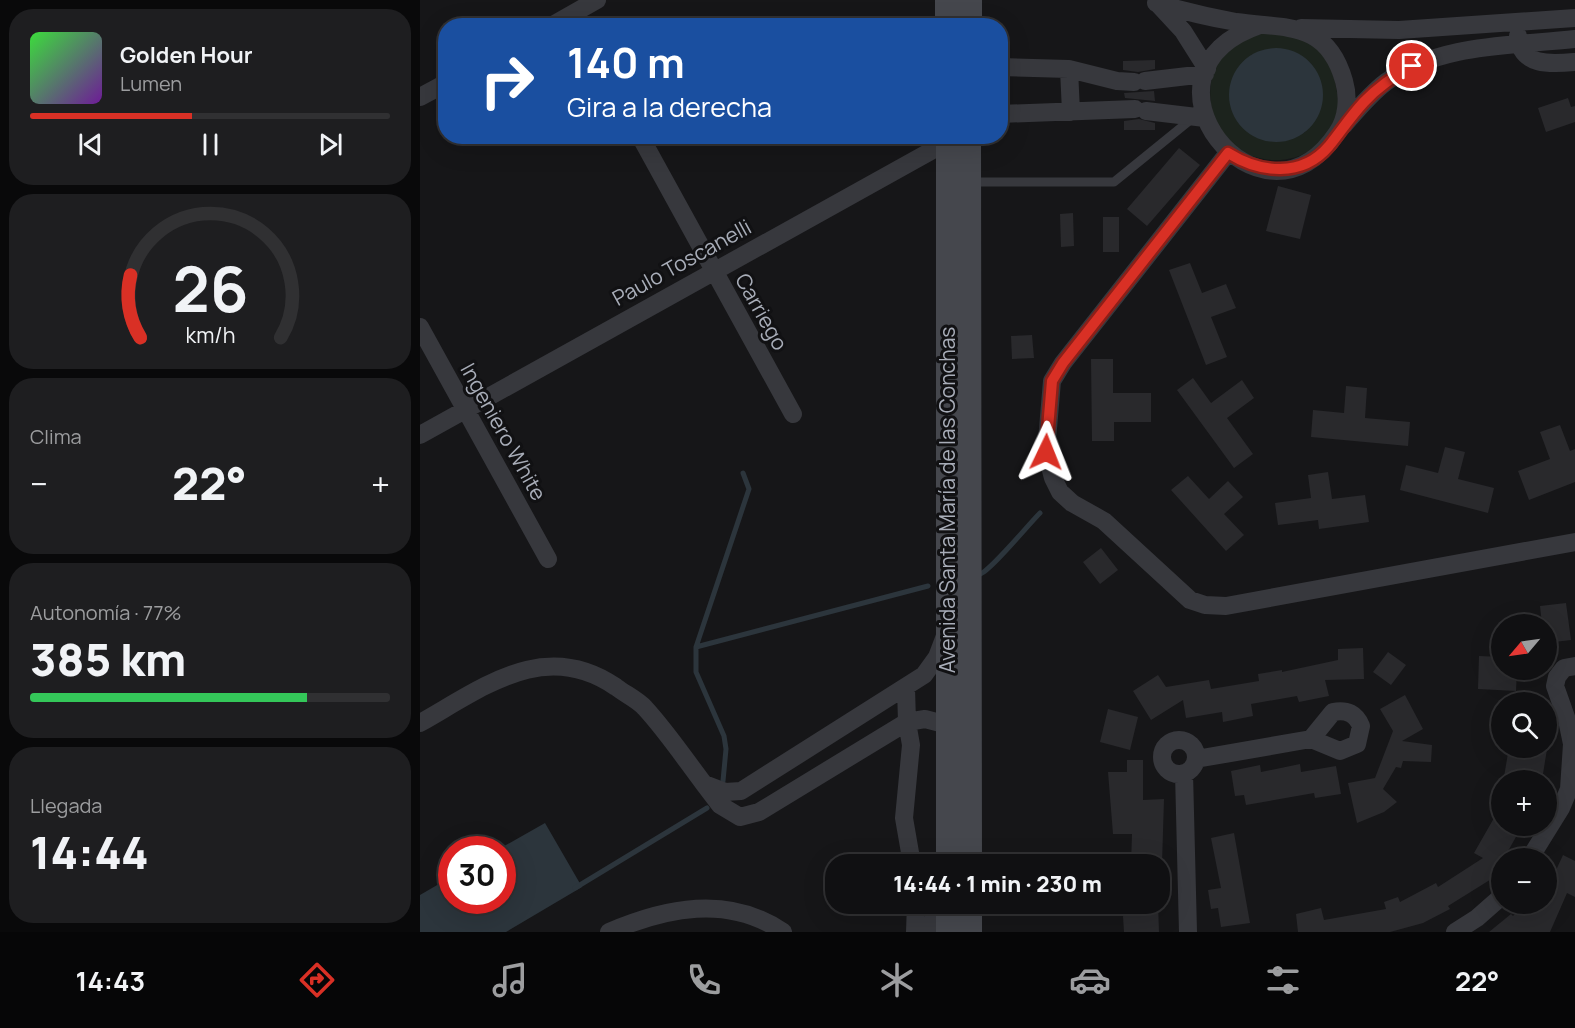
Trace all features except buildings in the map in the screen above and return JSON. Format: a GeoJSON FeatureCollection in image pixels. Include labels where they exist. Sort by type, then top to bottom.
{"type":"FeatureCollection","features":[{"type":"Feature","properties":{"kind":"main road"},"geometry":{"type":"LineString","coordinates":[[948,0],[948,18]]}},
{"type":"Feature","properties":{"kind":"main road"},"geometry":{"type":"LineString","coordinates":[[969,0],[969,18]]}},
{"type":"Feature","properties":{"kind":"main road","name":"Avenida Santa María de las Conchas"},"geometry":{"type":"LineString","coordinates":[[949,854],[948,627],[959,144]]}},
{"type":"Feature","properties":{"kind":"main road","name":"Avenida Santa María de las Conchas"},"geometry":{"type":"LineString","coordinates":[[960,144],[968,182],[969,854]]}},
{"type":"Feature","properties":{"kind":"main road"},"geometry":{"type":"LineString","coordinates":[[949,914],[949,932]]}},
{"type":"Feature","properties":{"kind":"main road"},"geometry":{"type":"LineString","coordinates":[[969,914],[969,932]]}},
{"type":"Feature","properties":{"kind":"street"},"geometry":{"type":"LineString","coordinates":[[574,13],[597,0]]}},
{"type":"Feature","properties":{"kind":"street"},"geometry":{"type":"LineString","coordinates":[[1155,2],[1192,14],[1260,25],[1278,24],[1297,28],[1399,30],[1575,18]]}},
{"type":"Feature","properties":{"kind":"street"},"geometry":{"type":"LineString","coordinates":[[1155,2],[1183,31],[1206,72]]}},
{"type":"Feature","properties":{"kind":"street"},"geometry":{"type":"LineString","coordinates":[[1517,22],[1519,45],[1530,59],[1545,64],[1575,62]]}},
{"type":"Feature","properties":{"kind":"street"},"geometry":{"type":"LineString","coordinates":[[1199,118],[1206,72],[1216,54],[1228,41],[1260,25]]}},
{"type":"Feature","properties":{"kind":"street"},"geometry":{"type":"LineString","coordinates":[[1297,28],[1323,44],[1341,68],[1347,88],[1346,108],[1341,128]]}},
{"type":"Feature","properties":{"kind":"street"},"geometry":{"type":"LineString","coordinates":[[1008,114],[1132,110],[1199,118],[1228,153],[1247,165],[1268,170],[1290,168],[1311,160],[1328,147],[1341,128],[1383,84],[1412,66],[1455,52],[1575,39]]}},
{"type":"Feature","properties":{"kind":"street"},"geometry":{"type":"LineString","coordinates":[[1008,67],[1070,69],[1132,81],[1206,72]]}},
{"type":"Feature","properties":{"kind":"street"},"geometry":{"type":"LineString","coordinates":[[1070,69],[1071,112]]}},
{"type":"Feature","properties":{"kind":"street"},"geometry":{"type":"LineString","coordinates":[[1132,81],[1132,110]]}},
{"type":"Feature","properties":{"kind":"street"},"geometry":{"type":"LineString","coordinates":[[420,98],[438,88]]}},
{"type":"Feature","properties":{"kind":"street","name":"Carriego"},"geometry":{"type":"LineString","coordinates":[[644,144],[712,271],[793,414]]}},
{"type":"Feature","properties":{"kind":"street","name":"Paulo Toscanelli"},"geometry":{"type":"LineString","coordinates":[[420,435],[712,271],[948,144]]}},
{"type":"Feature","properties":{"kind":"street"},"geometry":{"type":"LineString","coordinates":[[1228,153],[1063,363],[1052,381],[1047,413],[1046,452],[1060,492],[1072,503],[1104,521],[1190,600],[1205,605],[1226,606],[1575,542]]}},
{"type":"Feature","properties":{"kind":"street","name":"Ingeniero White"},"geometry":{"type":"LineString","coordinates":[[420,327],[548,559]]}},
{"type":"Feature","properties":{"kind":"street"},"geometry":{"type":"LineString","coordinates":[[704,784],[725,792],[741,791],[906,688],[924,675],[948,627]]}},
{"type":"Feature","properties":{"kind":"street"},"geometry":{"type":"LineString","coordinates":[[420,723],[512,674],[530,668],[567,665],[596,673],[644,707],[720,805],[740,817],[759,812],[907,722],[925,719],[948,725]]}},
{"type":"Feature","properties":{"kind":"street"},"geometry":{"type":"LineString","coordinates":[[1536,848],[1572,786],[1572,744],[1567,720],[1555,686],[1557,677],[1564,668],[1575,666]]}},
{"type":"Feature","properties":{"kind":"street"},"geometry":{"type":"LineString","coordinates":[[906,688],[907,722],[911,745],[904,818],[910,854]]}},
{"type":"Feature","properties":{"kind":"street"},"geometry":{"type":"LineString","coordinates":[[1188,932],[1190,766],[1311,739]]}},
{"type":"Feature","properties":{"kind":"street"},"geometry":{"type":"LineString","coordinates":[[1455,932],[1491,905]]}},
{"type":"Feature","properties":{"kind":"street"},"geometry":{"type":"LineString","coordinates":[[609,932],[659,914],[699,908],[737,912],[783,932]]}},
{"type":"Feature","properties":{"kind":"street"},"geometry":{"type":"LineString","coordinates":[[915,932],[916,914]]}},
{"type":"Feature","properties":{"kind":"street"},"geometry":{"type":"LineString","coordinates":[[928,932],[935,914]]}},
{"type":"Feature","properties":{"kind":"lane"},"geometry":{"type":"LineString","coordinates":[[938,0],[938,18]]}},
{"type":"Feature","properties":{"kind":"lane"},"geometry":{"type":"LineString","coordinates":[[968,182],[1114,182],[1199,118]]}},
{"type":"Feature","properties":{"kind":"shaded area"},"geometry":{"type":"Polygon","coordinates":[[[1270,31],[1282,32],[1303,39],[1320,51],[1332,70],[1338,104],[1336,118],[1329,133],[1318,145],[1306,153],[1276,160],[1245,153],[1222,134],[1216,121],[1210,93],[1212,79],[1224,53],[1239,42],[1270,31]],[[1309,62],[1304,133],[1320,108],[1321,89],[1315,71],[1309,62]]]}},
{"type":"Feature","properties":{"kind":"shaded area"},"geometry":{"type":"Polygon","coordinates":[[[1276,48],[1294,52],[1309,62],[1319,77],[1323,95],[1319,113],[1309,128],[1294,138],[1276,142],[1258,138],[1243,128],[1233,113],[1229,95],[1233,77],[1243,62],[1258,52],[1276,48]]]}},
{"type":"Feature","properties":{"kind":"shaded area"},"geometry":{"type":"Polygon","coordinates":[[[545,823],[582,887],[506,932],[420,932],[420,895],[438,885],[438,914],[516,914],[516,839],[545,823]]]}},
{"type":"Feature","properties":{"kind":"waterway"},"geometry":{"type":"LineString","coordinates":[[743,473],[749,489],[696,647],[928,586]]}},
{"type":"Feature","properties":{"kind":"waterway"},"geometry":{"type":"LineString","coordinates":[[980,574],[1000,557],[1040,513]]}},
{"type":"Feature","properties":{"kind":"waterway"},"geometry":{"type":"LineString","coordinates":[[696,647],[696,672],[724,736],[726,749],[723,781]]}},
{"type":"Feature","properties":{"kind":"waterway"},"geometry":{"type":"LineString","coordinates":[[575,888],[707,808]]}},
{"type":"Feature","properties":{"kind":"route"},"geometry":{"type":"LineString","coordinates":[[1046,452],[1047,413],[1052,381],[1063,363],[1228,153],[1247,165],[1268,170],[1290,168],[1311,160],[1328,147],[1341,128],[1383,84],[1412,66]]}}]}
